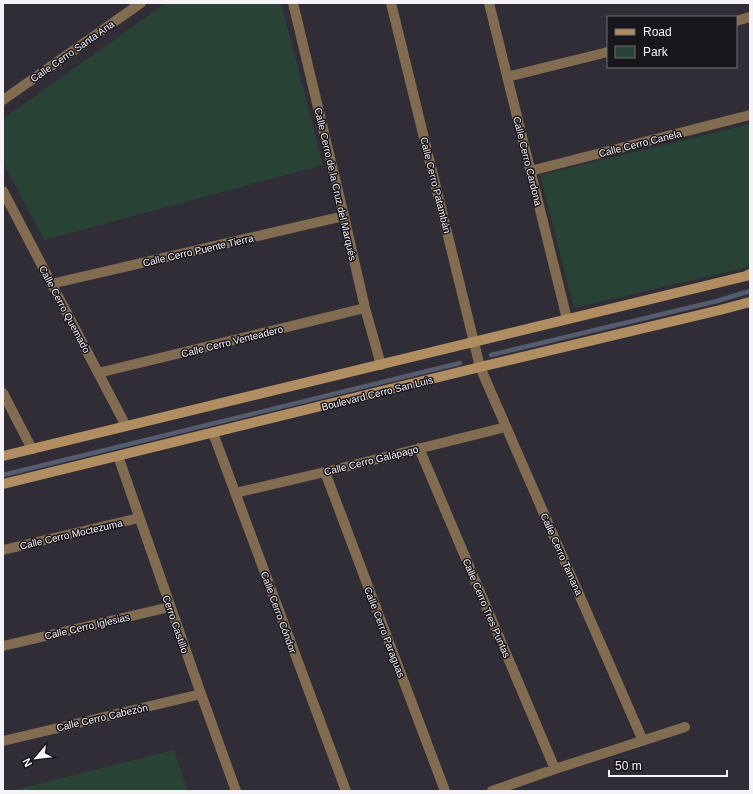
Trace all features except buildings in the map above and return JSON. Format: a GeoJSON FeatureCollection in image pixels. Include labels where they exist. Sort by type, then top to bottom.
{"type":"FeatureCollection","features":[{"type":"Feature","properties":{"kind":"street","name":"Calle Cerro Santa Ana"},"geometry":{"type":"LineString","coordinates":[[3,100],[141,3]]}},
{"type":"Feature","properties":{"kind":"street","name":"Calle Cerro de la Cruz del Marqués"},"geometry":{"type":"LineString","coordinates":[[292,3],[365,308],[381,365]]}},
{"type":"Feature","properties":{"kind":"street","name":"Calle Cerro Patambán"},"geometry":{"type":"LineString","coordinates":[[391,3],[480,367]]}},
{"type":"Feature","properties":{"kind":"street","name":"Calle Cerro Cardona"},"geometry":{"type":"LineString","coordinates":[[489,3],[566,319]]}},
{"type":"Feature","properties":{"kind":"street"},"geometry":{"type":"LineString","coordinates":[[737,20],[750,17]]}},
{"type":"Feature","properties":{"kind":"street"},"geometry":{"type":"LineString","coordinates":[[507,77],[607,52]]}},
{"type":"Feature","properties":{"kind":"street","name":"Calle Cerro Canela"},"geometry":{"type":"LineString","coordinates":[[530,171],[750,115]]}},
{"type":"Feature","properties":{"kind":"street","name":"Calle Cerro Quemado"},"geometry":{"type":"LineString","coordinates":[[3,191],[126,426]]}},
{"type":"Feature","properties":{"kind":"street","name":"Calle Cerro Puente Tierra"},"geometry":{"type":"LineString","coordinates":[[51,284],[344,216]]}},
{"type":"Feature","properties":{"kind":"street"},"geometry":{"type":"LineString","coordinates":[[3,456],[750,274]]}},
{"type":"Feature","properties":{"kind":"street","name":"Boulevard Cerro San Luis"},"geometry":{"type":"LineString","coordinates":[[3,484],[750,302]]}},
{"type":"Feature","properties":{"kind":"street","name":"Calle Cerro Venteadero"},"geometry":{"type":"LineString","coordinates":[[98,373],[365,308]]}},
{"type":"Feature","properties":{"kind":"street","name":"Calle Cerro Tamana"},"geometry":{"type":"LineString","coordinates":[[480,367],[643,741]]}},
{"type":"Feature","properties":{"kind":"street"},"geometry":{"type":"LineString","coordinates":[[3,394],[32,449]]}},
{"type":"Feature","properties":{"kind":"street","name":"Calle Cerro Galápago"},"geometry":{"type":"LineString","coordinates":[[235,493],[506,427]]}},
{"type":"Feature","properties":{"kind":"street","name":"Calle Cerro Cóndor"},"geometry":{"type":"LineString","coordinates":[[213,433],[346,791]]}},
{"type":"Feature","properties":{"kind":"street","name":"Calle Cerro Tres Puntas"},"geometry":{"type":"LineString","coordinates":[[419,448],[555,769]]}},
{"type":"Feature","properties":{"kind":"street","name":"Cerro Castillo"},"geometry":{"type":"LineString","coordinates":[[118,456],[236,791]]}},
{"type":"Feature","properties":{"kind":"street","name":"Calle Cerro Paraguas"},"geometry":{"type":"LineString","coordinates":[[324,472],[446,791]]}},
{"type":"Feature","properties":{"kind":"street","name":"Calle Cerro Moctezuma"},"geometry":{"type":"LineString","coordinates":[[3,550],[139,518]]}},
{"type":"Feature","properties":{"kind":"street","name":"Calle Cerro Iglesias"},"geometry":{"type":"LineString","coordinates":[[3,646],[170,607]]}},
{"type":"Feature","properties":{"kind":"street","name":"Calle Cerro Cabezón"},"geometry":{"type":"LineString","coordinates":[[3,741],[201,694]]}},
{"type":"Feature","properties":{"kind":"street"},"geometry":{"type":"LineString","coordinates":[[492,791],[685,727]]}},
{"type":"Feature","properties":{"kind":"green space"},"geometry":{"type":"Polygon","coordinates":[[[166,3],[281,3],[323,165],[44,240],[3,162],[3,119],[166,3]]]}},
{"type":"Feature","properties":{"kind":"green space"},"geometry":{"type":"Polygon","coordinates":[[[750,124],[750,265],[744,268],[574,308],[540,175],[750,124]]]}},
{"type":"Feature","properties":{"kind":"green space"},"geometry":{"type":"Polygon","coordinates":[[[174,750],[188,791],[10,791],[174,750]]]}},
{"type":"Feature","properties":{"kind":"waterway"},"geometry":{"type":"LineString","coordinates":[[491,355],[717,301],[750,291]]}},
{"type":"Feature","properties":{"kind":"waterway"},"geometry":{"type":"LineString","coordinates":[[3,475],[460,363]]}}]}
